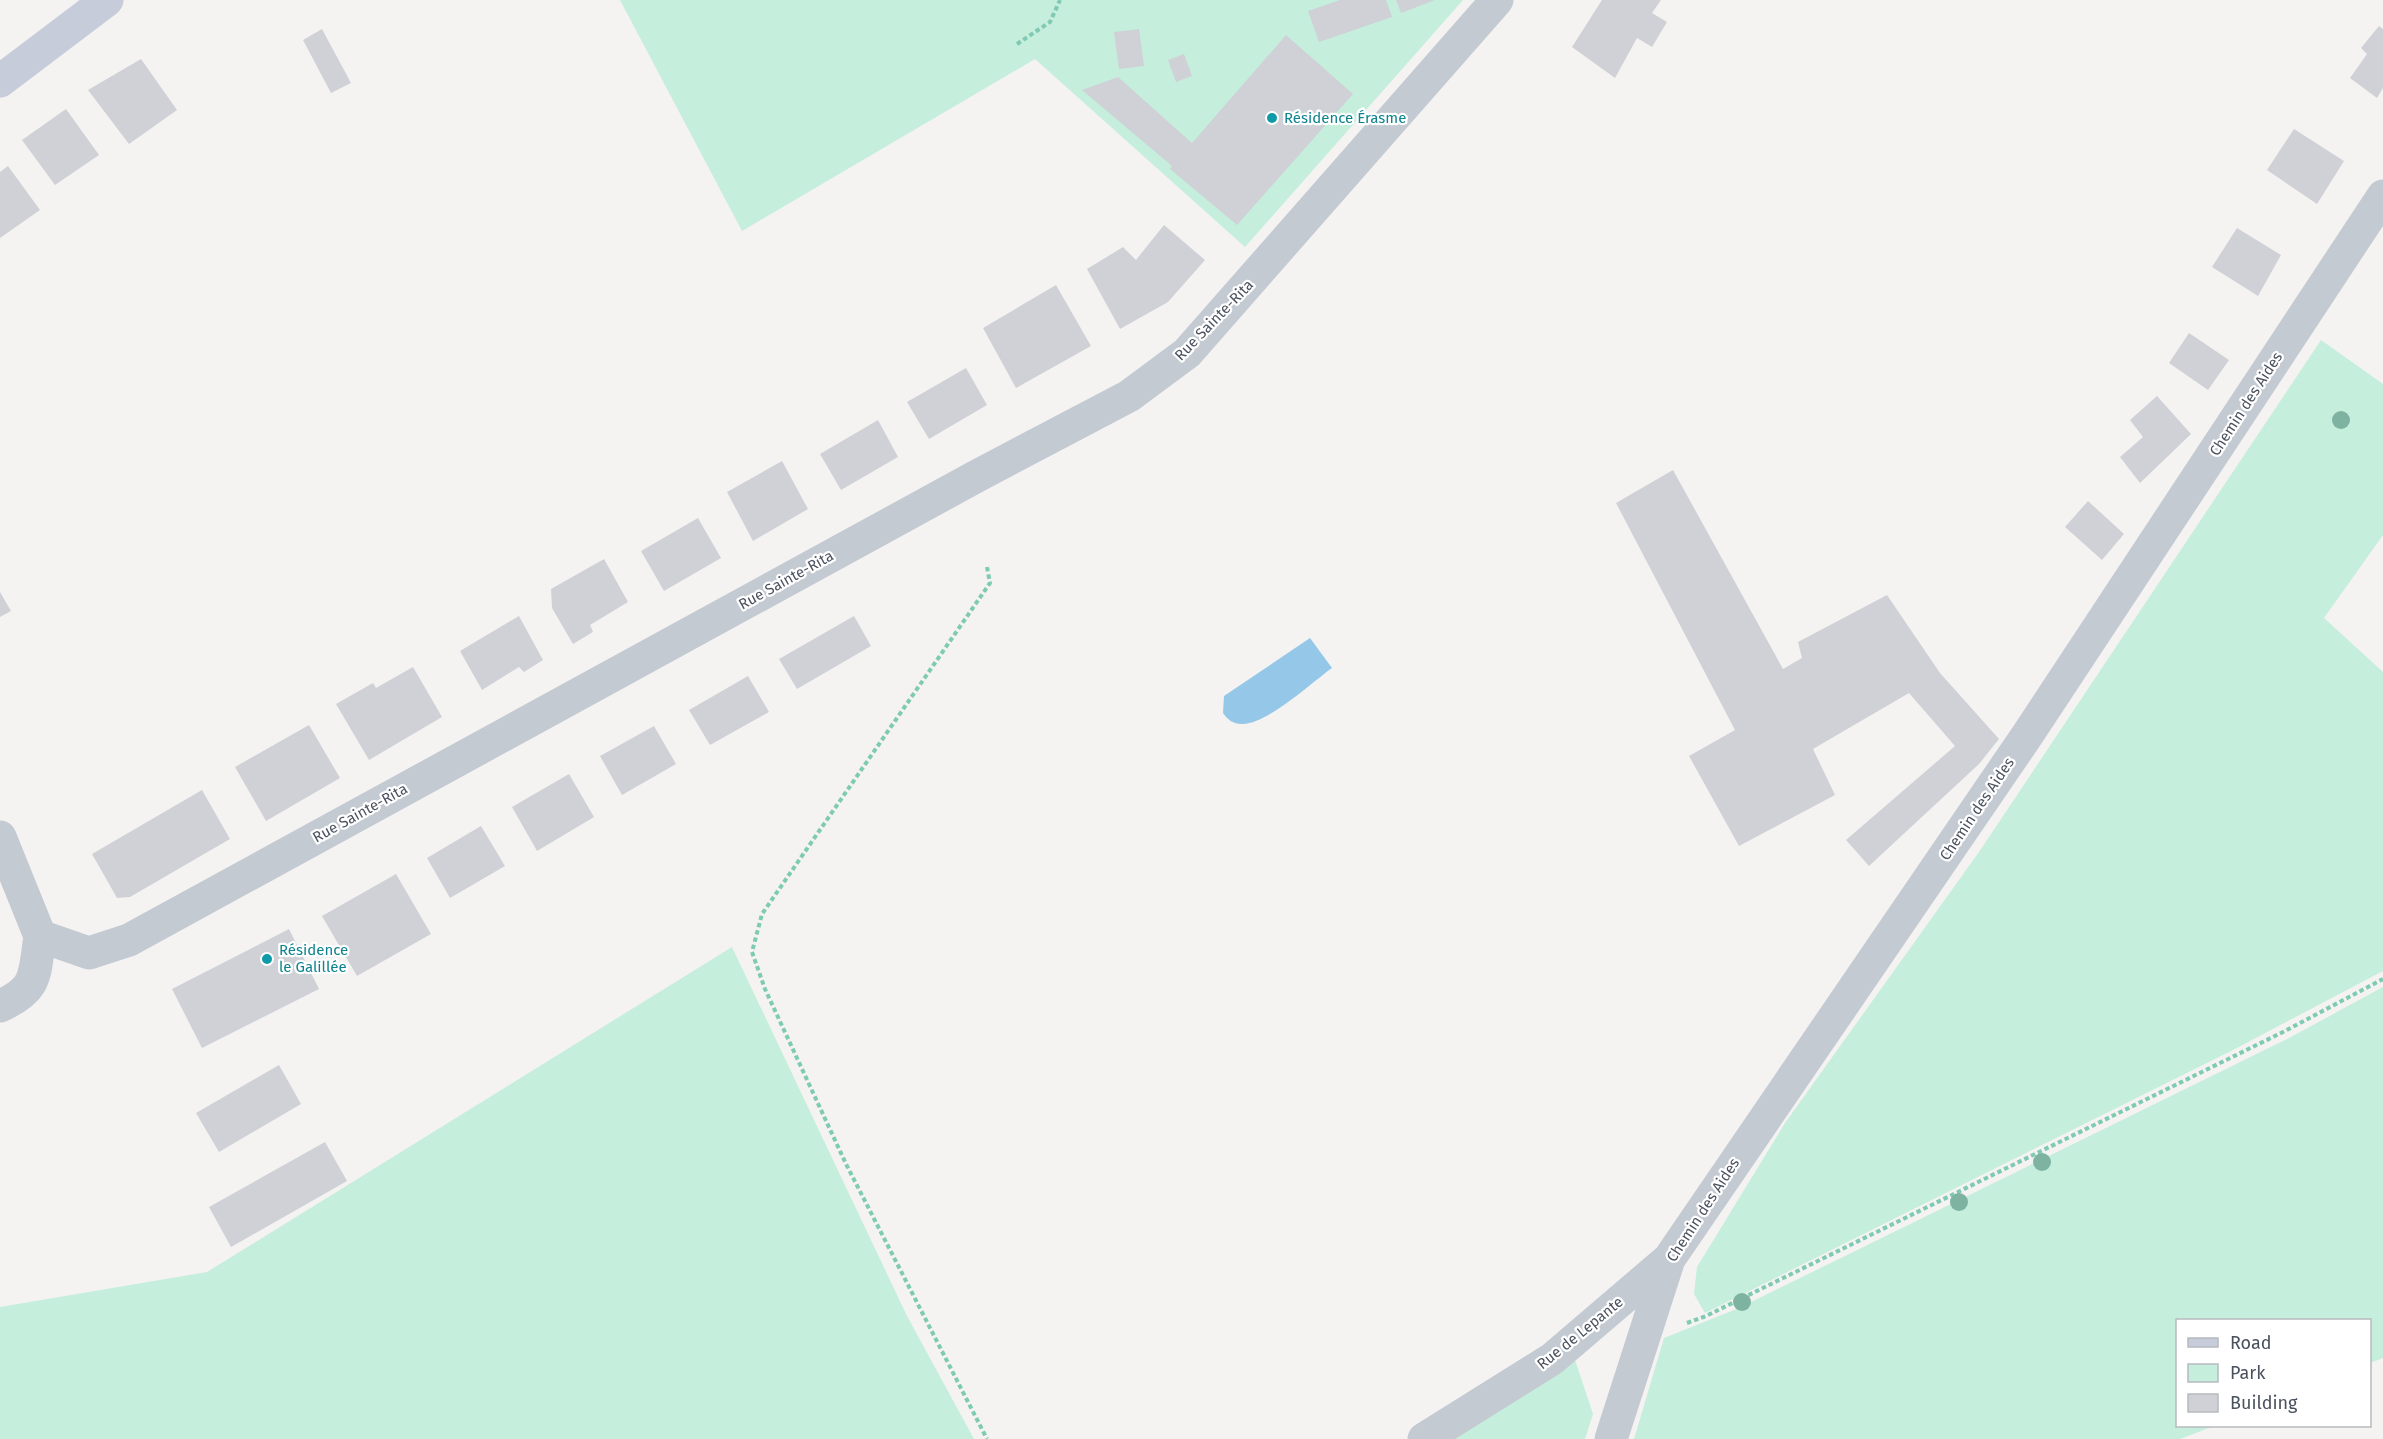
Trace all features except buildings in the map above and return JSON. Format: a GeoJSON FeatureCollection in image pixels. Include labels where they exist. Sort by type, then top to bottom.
{"type":"FeatureCollection","features":[{"type":"Feature","properties":{"kind":"street"},"geometry":{"type":"LineString","coordinates":[[0,81],[107,0]]}},
{"type":"Feature","properties":{"kind":"street","name":"Rue Sainte-Rita"},"geometry":{"type":"LineString","coordinates":[[40,936],[89,953],[129,940],[665,646],[1129,396],[1187,353],[1497,0]]}},
{"type":"Feature","properties":{"kind":"street","name":"Chemin des Aides"},"geometry":{"type":"LineString","coordinates":[[1611,1439],[1669,1259],[2028,734],[2383,196]]}},
{"type":"Feature","properties":{"kind":"street"},"geometry":{"type":"LineString","coordinates":[[0,837],[40,936],[32,984],[14,1000],[0,1006]]}},
{"type":"Feature","properties":{"kind":"street","name":"Rue de Lepante"},"geometry":{"type":"LineString","coordinates":[[1424,1439],[1552,1359],[1669,1259]]}},
{"type":"Feature","properties":{"kind":"path"},"geometry":{"type":"LineString","coordinates":[[1017,44],[1050,22],[1060,0]]}},
{"type":"Feature","properties":{"kind":"path"},"geometry":{"type":"LineString","coordinates":[[987,567],[990,583],[762,914],[752,952],[765,989],[846,1164],[987,1439]]}},
{"type":"Feature","properties":{"kind":"path"},"geometry":{"type":"LineString","coordinates":[[1706,1316],[2272,1037],[2383,978]]}},
{"type":"Feature","properties":{"kind":"green space"},"geometry":{"type":"Polygon","coordinates":[[[620,0],[1463,0],[1245,247],[1035,59],[742,231],[620,0]]]}},
{"type":"Feature","properties":{"kind":"green space"},"geometry":{"type":"Polygon","coordinates":[[[2321,340],[2383,384],[2383,535],[2324,618],[2383,672],[2383,971],[2235,1049],[1705,1313],[1694,1294],[1697,1267],[1785,1123],[1979,852],[2321,340]]]}},
{"type":"Feature","properties":{"kind":"green space"},"geometry":{"type":"Polygon","coordinates":[[[732,947],[907,1316],[974,1439],[0,1439],[0,1307],[207,1272],[732,947]]]}},
{"type":"Feature","properties":{"kind":"green space"},"geometry":{"type":"Polygon","coordinates":[[[2383,987],[2383,1358],[2371,1363],[2371,1319],[2176,1319],[2176,1427],[2211,1427],[2180,1439],[1634,1439],[1664,1338],[1739,1308],[2289,1038],[2383,987]]]}},
{"type":"Feature","properties":{"kind":"green space"},"geometry":{"type":"Polygon","coordinates":[[[1575,1360],[1593,1414],[1585,1439],[1435,1439],[1575,1360]]]}},
{"type":"Feature","properties":{"kind":"water"},"geometry":{"type":"Polygon","coordinates":[[[1310,638],[1332,668],[1263,718],[1242,724],[1227,718],[1223,713],[1224,696],[1310,638]]]}},
{"type":"Feature","properties":{"kind":"place","name":"Résidence Érasme"},"geometry":{"type":"Point","coordinates":[1272,118]}},
{"type":"Feature","properties":{"kind":"place","name":"Résidence le Galillée"},"geometry":{"type":"Point","coordinates":[267,959]}}]}
